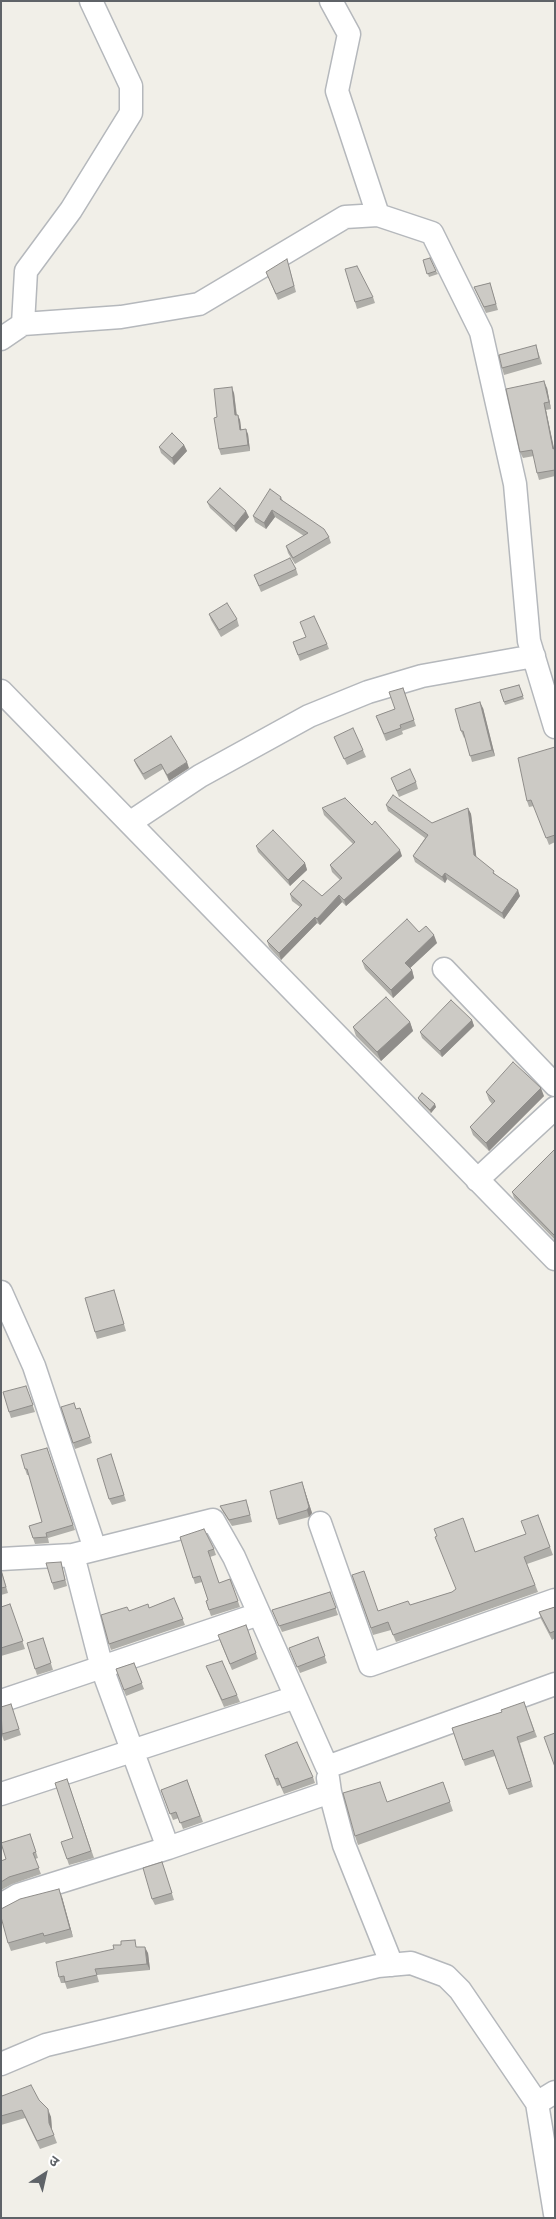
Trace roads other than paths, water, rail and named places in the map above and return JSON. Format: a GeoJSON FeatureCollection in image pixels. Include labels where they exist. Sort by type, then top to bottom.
{"type":"FeatureCollection","features":[{"type":"Feature","properties":{"kind":"street"},"geometry":{"type":"LineString","coordinates":[[22,324],[26,271],[71,210],[131,114],[131,86],[91,1]]}},
{"type":"Feature","properties":{"kind":"street"},"geometry":{"type":"LineString","coordinates":[[331,1],[349,34],[337,91],[378,215]]}},
{"type":"Feature","properties":{"kind":"street"},"geometry":{"type":"LineString","coordinates":[[1,339],[22,324],[121,317],[199,304],[345,217],[378,215],[432,233],[482,332],[515,484],[529,640],[555,728]]}},
{"type":"Feature","properties":{"kind":"street"},"geometry":{"type":"LineString","coordinates":[[131,822],[200,776],[309,716],[368,692],[422,676],[534,656]]}},
{"type":"Feature","properties":{"kind":"street"},"geometry":{"type":"LineString","coordinates":[[1,691],[131,822],[555,1259]]}},
{"type":"Feature","properties":{"kind":"street"},"geometry":{"type":"LineString","coordinates":[[444,969],[555,1085]]}},
{"type":"Feature","properties":{"kind":"street"},"geometry":{"type":"LineString","coordinates":[[477,1180],[555,1108]]}},
{"type":"Feature","properties":{"kind":"street"},"geometry":{"type":"LineString","coordinates":[[1,1293],[34,1366],[95,1549]]}},
{"type":"Feature","properties":{"kind":"street"},"geometry":{"type":"LineString","coordinates":[[3,1554],[73,1555],[214,1520],[234,1557],[327,1767],[330,1792],[344,1845],[392,1965]]}},
{"type":"Feature","properties":{"kind":"street"},"geometry":{"type":"LineString","coordinates":[[320,1523],[370,1665],[555,1600]]}},
{"type":"Feature","properties":{"kind":"street"},"geometry":{"type":"LineString","coordinates":[[73,1555],[102,1668],[168,1848]]}},
{"type":"Feature","properties":{"kind":"street"},"geometry":{"type":"LineString","coordinates":[[1,1701],[259,1614]]}},
{"type":"Feature","properties":{"kind":"street"},"geometry":{"type":"LineString","coordinates":[[327,1767],[555,1684]]}},
{"type":"Feature","properties":{"kind":"street"},"geometry":{"type":"LineString","coordinates":[[1,1794],[133,1749],[296,1697]]}},
{"type":"Feature","properties":{"kind":"street"},"geometry":{"type":"LineString","coordinates":[[1,1905],[18,1895],[168,1848],[330,1792]]}},
{"type":"Feature","properties":{"kind":"street"},"geometry":{"type":"LineString","coordinates":[[1,2064],[46,2045],[378,1966],[411,1963],[446,1976],[460,1990],[546,2098],[555,2214]]}}]}
